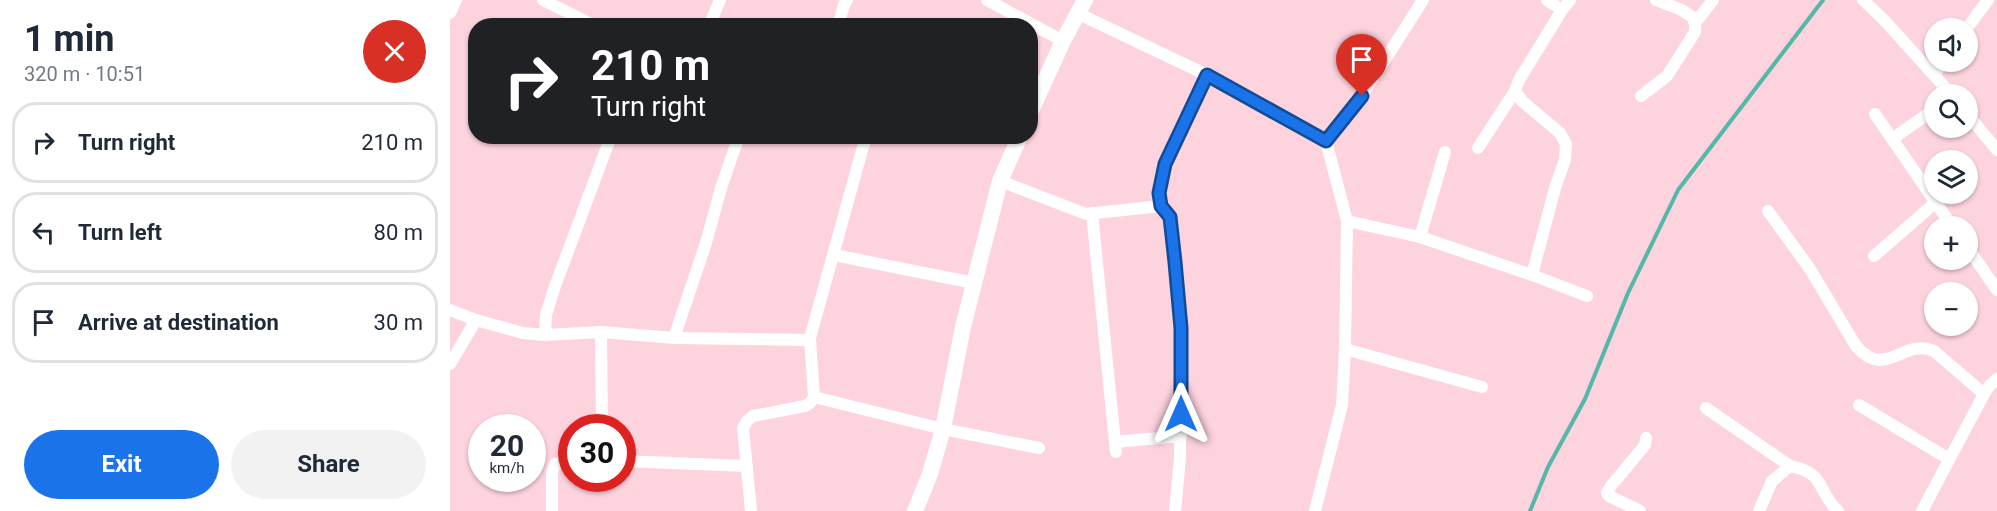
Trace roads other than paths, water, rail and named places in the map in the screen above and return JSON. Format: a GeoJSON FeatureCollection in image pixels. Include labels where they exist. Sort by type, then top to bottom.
{"type":"FeatureCollection","features":[{"type":"Feature","properties":{"kind":"street"},"geometry":{"type":"LineString","coordinates":[[450,13],[456,0]]}},
{"type":"Feature","properties":{"kind":"street"},"geometry":{"type":"LineString","coordinates":[[543,0],[579,18]]}},
{"type":"Feature","properties":{"kind":"street"},"geometry":{"type":"LineString","coordinates":[[713,18],[720,0]]}},
{"type":"Feature","properties":{"kind":"street"},"geometry":{"type":"LineString","coordinates":[[840,18],[847,0]]}},
{"type":"Feature","properties":{"kind":"street"},"geometry":{"type":"LineString","coordinates":[[987,0],[1021,18]]}},
{"type":"Feature","properties":{"kind":"street"},"geometry":{"type":"LineString","coordinates":[[1326,141],[1362,96],[1424,0]]}},
{"type":"Feature","properties":{"kind":"street"},"geometry":{"type":"LineString","coordinates":[[1478,148],[1566,5],[1547,0]]}},
{"type":"Feature","properties":{"kind":"street"},"geometry":{"type":"LineString","coordinates":[[1641,96],[1667,76],[1695,32],[1692,17],[1682,10],[1656,0]]}},
{"type":"Feature","properties":{"kind":"street"},"geometry":{"type":"LineString","coordinates":[[1695,23],[1713,0]]}},
{"type":"Feature","properties":{"kind":"street"},"geometry":{"type":"LineString","coordinates":[[1863,0],[1942,84]]}},
{"type":"Feature","properties":{"kind":"street"},"geometry":{"type":"LineString","coordinates":[[1974,18],[1988,0]]}},
{"type":"Feature","properties":{"kind":"street"},"geometry":{"type":"LineString","coordinates":[[1038,92],[1081,7],[1326,141],[1347,221],[1346,350],[1342,405],[1317,511]]}},
{"type":"Feature","properties":{"kind":"street"},"geometry":{"type":"LineString","coordinates":[[1038,27],[1063,40]]}},
{"type":"Feature","properties":{"kind":"street"},"geometry":{"type":"LineString","coordinates":[[1175,511],[1180,458],[1181,328],[1170,217],[1161,206],[1159,193],[1165,164],[1207,75]]}},
{"type":"Feature","properties":{"kind":"street"},"geometry":{"type":"LineString","coordinates":[[1515,91],[1522,101],[1560,133],[1566,144],[1565,160],[1555,188],[1532,275]]}},
{"type":"Feature","properties":{"kind":"street"},"geometry":{"type":"LineString","coordinates":[[1875,114],[1924,186]]}},
{"type":"Feature","properties":{"kind":"street"},"geometry":{"type":"LineString","coordinates":[[1892,139],[1924,117]]}},
{"type":"Feature","properties":{"kind":"street"},"geometry":{"type":"LineString","coordinates":[[1978,127],[1997,150]]}},
{"type":"Feature","properties":{"kind":"street"},"geometry":{"type":"LineString","coordinates":[[545,335],[546,315],[554,289],[608,144]]}},
{"type":"Feature","properties":{"kind":"street"},"geometry":{"type":"LineString","coordinates":[[674,338],[706,243],[720,188],[736,144]]}},
{"type":"Feature","properties":{"kind":"street"},"geometry":{"type":"LineString","coordinates":[[751,511],[743,428],[753,416],[805,406],[814,397],[810,340],[864,144]]}},
{"type":"Feature","properties":{"kind":"street"},"geometry":{"type":"LineString","coordinates":[[915,511],[930,474],[943,429],[963,327],[1000,182],[1017,144]]}},
{"type":"Feature","properties":{"kind":"street"},"geometry":{"type":"LineString","coordinates":[[1420,237],[1445,152]]}},
{"type":"Feature","properties":{"kind":"street"},"geometry":{"type":"LineString","coordinates":[[1000,182],[1077,212],[1092,213],[1161,206]]}},
{"type":"Feature","properties":{"kind":"street"},"geometry":{"type":"LineString","coordinates":[[1874,256],[1933,204]]}},
{"type":"Feature","properties":{"kind":"street"},"geometry":{"type":"LineString","coordinates":[[1768,212],[1810,269],[1856,346],[1864,355],[1871,360],[1882,360],[1915,349],[1928,348],[1984,394]]}},
{"type":"Feature","properties":{"kind":"street"},"geometry":{"type":"LineString","coordinates":[[1092,213],[1116,447],[1180,436]]}},
{"type":"Feature","properties":{"kind":"street"},"geometry":{"type":"LineString","coordinates":[[1347,221],[1420,237],[1587,296]]}},
{"type":"Feature","properties":{"kind":"street"},"geometry":{"type":"LineString","coordinates":[[834,255],[974,283]]}},
{"type":"Feature","properties":{"kind":"street"},"geometry":{"type":"LineString","coordinates":[[1978,262],[1997,290]]}},
{"type":"Feature","properties":{"kind":"street"},"geometry":{"type":"LineString","coordinates":[[450,310],[523,333],[545,335],[601,332],[674,338],[810,340]]}},
{"type":"Feature","properties":{"kind":"street"},"geometry":{"type":"LineString","coordinates":[[450,364],[476,320]]}},
{"type":"Feature","properties":{"kind":"street"},"geometry":{"type":"LineString","coordinates":[[601,332],[602,414]]}},
{"type":"Feature","properties":{"kind":"street"},"geometry":{"type":"LineString","coordinates":[[1346,350],[1482,387]]}},
{"type":"Feature","properties":{"kind":"street"},"geometry":{"type":"LineString","coordinates":[[1922,511],[1984,394],[1997,380]]}},
{"type":"Feature","properties":{"kind":"street"},"geometry":{"type":"LineString","coordinates":[[814,397],[943,429],[1039,448]]}},
{"type":"Feature","properties":{"kind":"street"},"geometry":{"type":"LineString","coordinates":[[1859,405],[1949,459]]}},
{"type":"Feature","properties":{"kind":"street"},"geometry":{"type":"LineString","coordinates":[[1706,408],[1790,466],[1804,469],[1816,477],[1839,511]]}},
{"type":"Feature","properties":{"kind":"street"},"geometry":{"type":"LineString","coordinates":[[1640,511],[1609,496],[1608,493],[1611,486],[1645,445],[1646,438]]}},
{"type":"Feature","properties":{"kind":"street"},"geometry":{"type":"LineString","coordinates":[[636,462],[746,466]]}},
{"type":"Feature","properties":{"kind":"street"},"geometry":{"type":"LineString","coordinates":[[552,511],[552,473],[555,464],[558,463]]}},
{"type":"Feature","properties":{"kind":"street"},"geometry":{"type":"LineString","coordinates":[[1759,511],[1772,481],[1790,466]]}},
{"type":"Feature","properties":{"kind":"waterway"},"geometry":{"type":"LineString","coordinates":[[1530,511],[1548,467],[1585,399],[1628,293],[1678,190],[1823,0]]}}]}
